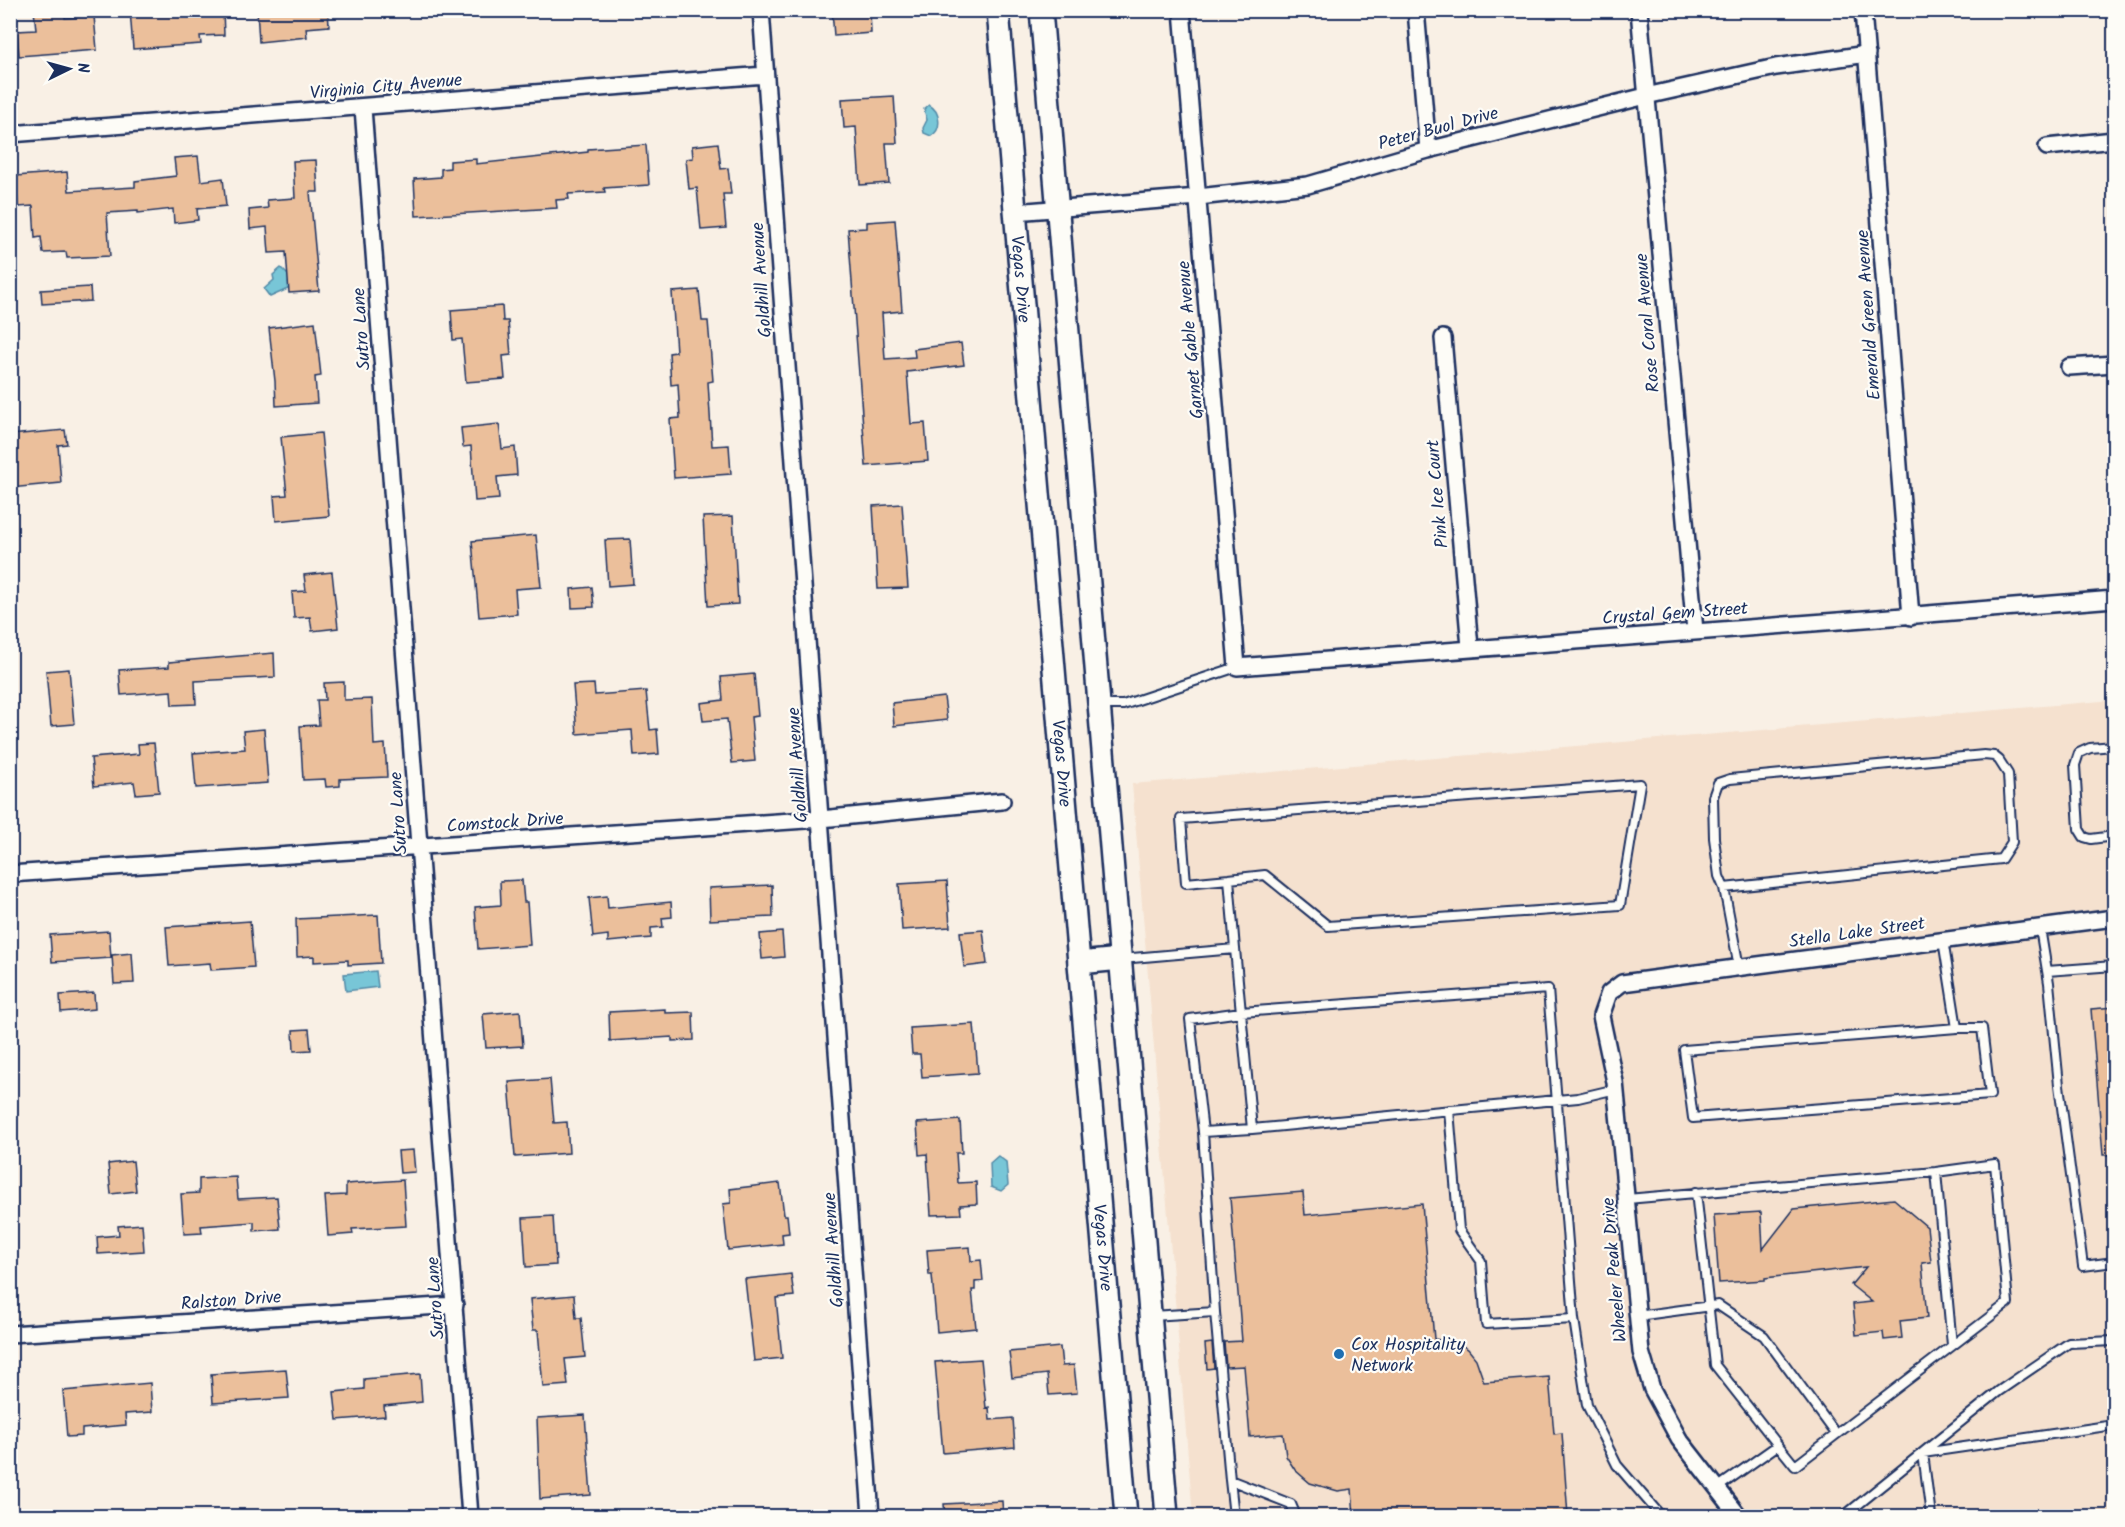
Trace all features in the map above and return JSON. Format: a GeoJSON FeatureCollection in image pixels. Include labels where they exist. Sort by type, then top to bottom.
{"type":"FeatureCollection","features":[{"type":"Feature","properties":{"kind":"main road","name":"Vegas Drive"},"geometry":{"type":"LineString","coordinates":[[998,10],[1126,1516]]}},
{"type":"Feature","properties":{"kind":"main road"},"geometry":{"type":"LineString","coordinates":[[1041,10],[1167,1516]]}},
{"type":"Feature","properties":{"kind":"main road"},"geometry":{"type":"LineString","coordinates":[[1079,963],[1121,959]]}},
{"type":"Feature","properties":{"kind":"street","name":"Goldhill Avenue"},"geometry":{"type":"LineString","coordinates":[[761,10],[871,1516]]}},
{"type":"Feature","properties":{"kind":"street","name":"Garnet Gable Avenue"},"geometry":{"type":"LineString","coordinates":[[1182,10],[1237,667]]}},
{"type":"Feature","properties":{"kind":"street"},"geometry":{"type":"LineString","coordinates":[[1416,10],[1428,150]]}},
{"type":"Feature","properties":{"kind":"street","name":"Rose Coral Avenue"},"geometry":{"type":"LineString","coordinates":[[1639,10],[1695,631]]}},
{"type":"Feature","properties":{"kind":"street","name":"Emerald Green Avenue"},"geometry":{"type":"LineString","coordinates":[[1863,10],[1911,616]]}},
{"type":"Feature","properties":{"kind":"street","name":"Peter Buol Drive"},"geometry":{"type":"LineString","coordinates":[[1015,212],[1198,197],[1308,185],[1428,150],[1646,96],[1776,67],[1867,54]]}},
{"type":"Feature","properties":{"kind":"street","name":"Virginia City Avenue"},"geometry":{"type":"LineString","coordinates":[[10,134],[765,75]]}},
{"type":"Feature","properties":{"kind":"street","name":"Sutro Lane"},"geometry":{"type":"LineString","coordinates":[[363,108],[421,847],[470,1516]]}},
{"type":"Feature","properties":{"kind":"street"},"geometry":{"type":"LineString","coordinates":[[2047,147],[2115,140]]}},
{"type":"Feature","properties":{"kind":"street","name":"Pink Ice Court"},"geometry":{"type":"LineString","coordinates":[[1443,338],[1470,647]]}},
{"type":"Feature","properties":{"kind":"street"},"geometry":{"type":"LineString","coordinates":[[2068,368],[2115,364]]}},
{"type":"Feature","properties":{"kind":"street","name":"Crystal Gem Street"},"geometry":{"type":"LineString","coordinates":[[1237,667],[1470,647],[1911,616],[2115,599]]}},
{"type":"Feature","properties":{"kind":"street","name":"Comstock Drive"},"geometry":{"type":"LineString","coordinates":[[10,874],[821,819],[1002,801]]}},
{"type":"Feature","properties":{"kind":"street","name":"Stella Lake Street"},"geometry":{"type":"LineString","coordinates":[[1609,993],[1622,983],[2115,918]]}},
{"type":"Feature","properties":{"kind":"street","name":"Wheeler Peak Drive"},"geometry":{"type":"LineString","coordinates":[[1609,993],[1601,1016],[1616,1089],[1641,1352],[1652,1389],[1679,1439],[1739,1516]]}},
{"type":"Feature","properties":{"kind":"street","name":"Ralston Drive"},"geometry":{"type":"LineString","coordinates":[[10,1334],[455,1305]]}},
{"type":"Feature","properties":{"kind":"lane"},"geometry":{"type":"LineString","coordinates":[[1100,705],[1123,705],[1237,667]]}},
{"type":"Feature","properties":{"kind":"lane"},"geometry":{"type":"LineString","coordinates":[[2115,746],[2090,748],[2079,753],[2074,765],[2079,829],[2084,837],[2091,839],[2115,836]]}},
{"type":"Feature","properties":{"kind":"lane"},"geometry":{"type":"LineString","coordinates":[[1724,888],[2001,859],[2012,842],[2008,774],[1999,759],[1984,755],[1730,779],[1718,783],[1713,797],[1714,838],[1719,876],[1724,888],[1739,967]]}},
{"type":"Feature","properties":{"kind":"lane"},"geometry":{"type":"LineString","coordinates":[[1640,784],[1620,905],[1328,926],[1265,875],[1229,879],[1186,883],[1181,819],[1640,784]]}},
{"type":"Feature","properties":{"kind":"lane"},"geometry":{"type":"LineString","coordinates":[[1229,879],[1251,1129]]}},
{"type":"Feature","properties":{"kind":"lane"},"geometry":{"type":"LineString","coordinates":[[2040,928],[2083,1266],[2115,1262]]}},
{"type":"Feature","properties":{"kind":"lane"},"geometry":{"type":"LineString","coordinates":[[1943,940],[1957,1028]]}},
{"type":"Feature","properties":{"kind":"lane"},"geometry":{"type":"LineString","coordinates":[[1121,959],[1235,949]]}},
{"type":"Feature","properties":{"kind":"lane"},"geometry":{"type":"LineString","coordinates":[[2047,971],[2115,966]]}},
{"type":"Feature","properties":{"kind":"lane"},"geometry":{"type":"LineString","coordinates":[[1234,1516],[1215,1312],[1203,1132],[1190,1020],[1241,1012],[1548,989],[1574,1319],[1587,1405],[1617,1466],[1661,1516]]}},
{"type":"Feature","properties":{"kind":"lane"},"geometry":{"type":"LineString","coordinates":[[1957,1028],[1982,1028],[1990,1095],[1693,1118],[1684,1050],[1957,1028]]}},
{"type":"Feature","properties":{"kind":"lane"},"geometry":{"type":"LineString","coordinates":[[1203,1132],[1578,1098],[1616,1089]]}},
{"type":"Feature","properties":{"kind":"lane"},"geometry":{"type":"LineString","coordinates":[[1449,1110],[1459,1230],[1481,1261],[1486,1324],[1574,1319]]}},
{"type":"Feature","properties":{"kind":"lane"},"geometry":{"type":"LineString","coordinates":[[1627,1199],[1696,1192],[1936,1172],[1995,1164],[2008,1303],[1795,1466],[1715,1365],[1696,1192]]}},
{"type":"Feature","properties":{"kind":"lane"},"geometry":{"type":"LineString","coordinates":[[1936,1172],[1952,1345]]}},
{"type":"Feature","properties":{"kind":"lane"},"geometry":{"type":"LineString","coordinates":[[1637,1316],[1718,1305],[1764,1336],[1836,1434]]}},
{"type":"Feature","properties":{"kind":"lane"},"geometry":{"type":"LineString","coordinates":[[1150,1317],[1215,1312]]}},
{"type":"Feature","properties":{"kind":"lane"},"geometry":{"type":"LineString","coordinates":[[1844,1516],[1999,1391],[2069,1343],[2115,1341]]}},
{"type":"Feature","properties":{"kind":"lane"},"geometry":{"type":"LineString","coordinates":[[1923,1453],[2115,1425]]}},
{"type":"Feature","properties":{"kind":"lane"},"geometry":{"type":"LineString","coordinates":[[1717,1488],[1778,1445]]}},
{"type":"Feature","properties":{"kind":"lane"},"geometry":{"type":"LineString","coordinates":[[1923,1453],[1931,1516]]}},
{"type":"Feature","properties":{"kind":"lane"},"geometry":{"type":"LineString","coordinates":[[1230,1480],[1291,1504],[1296,1516]]}},
{"type":"Feature","properties":{"kind":"shaded area"},"geometry":{"type":"Polygon","coordinates":[[[2114,700],[2114,1516],[1193,1516],[1132,784],[2114,700]]]}},
{"type":"Feature","properties":{"kind":"water"},"geometry":{"type":"Polygon","coordinates":[[[929,105],[936,111],[939,120],[935,133],[931,136],[924,133],[923,128],[927,120],[924,109],[929,105]]]}},
{"type":"Feature","properties":{"kind":"water"},"geometry":{"type":"Polygon","coordinates":[[[281,268],[289,276],[290,288],[270,297],[264,289],[274,280],[273,275],[281,268]]]}},
{"type":"Feature","properties":{"kind":"water"},"geometry":{"type":"Polygon","coordinates":[[[376,971],[378,987],[346,991],[344,974],[376,971]]]}},
{"type":"Feature","properties":{"kind":"water"},"geometry":{"type":"Polygon","coordinates":[[[998,1156],[1006,1162],[1008,1185],[1001,1191],[991,1187],[990,1163],[998,1156]]]}},
{"type":"Feature","properties":{"kind":"building"},"geometry":{"type":"Polygon","coordinates":[[[34,10],[65,10],[65,18],[94,16],[97,50],[19,56],[17,31],[36,30],[34,10]]]}},
{"type":"Feature","properties":{"kind":"building"},"geometry":{"type":"Polygon","coordinates":[[[130,10],[223,10],[224,35],[200,36],[201,44],[133,49],[130,10]]]}},
{"type":"Feature","properties":{"kind":"building"},"geometry":{"type":"Polygon","coordinates":[[[257,10],[328,10],[329,26],[306,28],[307,37],[259,42],[257,10]]]}},
{"type":"Feature","properties":{"kind":"building"},"geometry":{"type":"Polygon","coordinates":[[[832,10],[870,10],[871,33],[834,36],[832,10]]]}},
{"type":"Feature","properties":{"kind":"building"},"geometry":{"type":"Polygon","coordinates":[[[894,96],[897,143],[886,143],[889,183],[860,185],[856,127],[844,128],[842,99],[894,96]]]}},
{"type":"Feature","properties":{"kind":"building"},"geometry":{"type":"Polygon","coordinates":[[[718,143],[721,169],[728,168],[731,194],[723,194],[726,228],[701,230],[697,188],[689,189],[686,159],[693,158],[692,146],[718,143]]]}},
{"type":"Feature","properties":{"kind":"building"},"geometry":{"type":"Polygon","coordinates":[[[646,145],[649,185],[604,188],[605,192],[568,194],[569,199],[556,200],[557,208],[416,216],[414,179],[441,177],[441,169],[450,168],[450,161],[476,159],[476,164],[588,152],[588,149],[646,145]]]}},
{"type":"Feature","properties":{"kind":"building"},"geometry":{"type":"Polygon","coordinates":[[[198,156],[201,181],[223,178],[226,206],[197,209],[198,220],[174,223],[173,209],[138,213],[138,211],[107,213],[110,256],[67,258],[66,252],[43,253],[41,237],[35,238],[33,206],[18,207],[16,176],[67,172],[69,191],[135,187],[135,181],[176,176],[174,158],[198,156]]]}},
{"type":"Feature","properties":{"kind":"building"},"geometry":{"type":"Polygon","coordinates":[[[316,160],[318,192],[310,192],[319,291],[289,293],[286,252],[269,253],[267,227],[250,229],[249,210],[268,208],[267,200],[295,198],[293,161],[316,160]]]}},
{"type":"Feature","properties":{"kind":"building"},"geometry":{"type":"Polygon","coordinates":[[[895,220],[902,311],[882,313],[885,359],[915,357],[914,349],[961,343],[964,365],[907,372],[911,424],[925,423],[928,461],[866,466],[848,229],[867,228],[867,222],[895,220]]]}},
{"type":"Feature","properties":{"kind":"building"},"geometry":{"type":"Polygon","coordinates":[[[90,287],[91,301],[42,304],[41,290],[90,287]]]}},
{"type":"Feature","properties":{"kind":"building"},"geometry":{"type":"Polygon","coordinates":[[[699,290],[702,321],[708,321],[713,381],[708,382],[712,446],[729,445],[731,474],[674,478],[670,419],[680,418],[678,384],[671,385],[669,353],[676,352],[672,292],[699,290]]]}},
{"type":"Feature","properties":{"kind":"building"},"geometry":{"type":"Polygon","coordinates":[[[502,306],[503,321],[508,321],[511,355],[503,356],[505,379],[466,382],[462,339],[453,340],[451,310],[502,306]]]}},
{"type":"Feature","properties":{"kind":"building"},"geometry":{"type":"Polygon","coordinates":[[[315,322],[321,376],[315,377],[317,403],[276,406],[269,328],[315,322]]]}},
{"type":"Feature","properties":{"kind":"building"},"geometry":{"type":"Polygon","coordinates":[[[499,424],[502,449],[515,447],[517,475],[497,477],[499,499],[475,501],[471,446],[463,447],[461,428],[499,424]]]}},
{"type":"Feature","properties":{"kind":"building"},"geometry":{"type":"Polygon","coordinates":[[[65,430],[67,444],[58,445],[61,483],[10,488],[10,435],[65,430]]]}},
{"type":"Feature","properties":{"kind":"building"},"geometry":{"type":"Polygon","coordinates":[[[321,433],[329,516],[276,521],[274,496],[287,495],[281,437],[321,433]]]}},
{"type":"Feature","properties":{"kind":"building"},"geometry":{"type":"Polygon","coordinates":[[[902,504],[908,588],[878,589],[873,506],[902,504]]]}},
{"type":"Feature","properties":{"kind":"building"},"geometry":{"type":"Polygon","coordinates":[[[733,516],[738,604],[708,606],[703,517],[733,516]]]}},
{"type":"Feature","properties":{"kind":"building"},"geometry":{"type":"Polygon","coordinates":[[[536,535],[541,587],[515,589],[517,614],[479,617],[472,541],[536,535]]]}},
{"type":"Feature","properties":{"kind":"building"},"geometry":{"type":"Polygon","coordinates":[[[630,539],[633,584],[608,586],[605,540],[630,539]]]}},
{"type":"Feature","properties":{"kind":"building"},"geometry":{"type":"Polygon","coordinates":[[[332,572],[338,628],[312,631],[310,617],[294,618],[292,592],[306,591],[304,575],[332,572]]]}},
{"type":"Feature","properties":{"kind":"building"},"geometry":{"type":"Polygon","coordinates":[[[592,587],[594,607],[572,608],[571,589],[592,587]]]}},
{"type":"Feature","properties":{"kind":"building"},"geometry":{"type":"Polygon","coordinates":[[[274,653],[275,677],[195,681],[196,704],[172,705],[171,691],[121,695],[119,670],[169,667],[169,662],[274,653]]]}},
{"type":"Feature","properties":{"kind":"building"},"geometry":{"type":"Polygon","coordinates":[[[69,669],[74,724],[51,726],[46,671],[69,669]]]}},
{"type":"Feature","properties":{"kind":"building"},"geometry":{"type":"Polygon","coordinates":[[[754,674],[758,716],[751,717],[755,761],[732,763],[727,719],[703,721],[701,703],[723,700],[721,677],[754,674]]]}},
{"type":"Feature","properties":{"kind":"building"},"geometry":{"type":"Polygon","coordinates":[[[344,682],[344,700],[372,699],[374,745],[385,744],[387,777],[340,779],[340,786],[326,787],[325,779],[303,780],[300,726],[319,725],[317,700],[325,700],[324,683],[344,682]]]}},
{"type":"Feature","properties":{"kind":"building"},"geometry":{"type":"Polygon","coordinates":[[[594,684],[595,695],[646,691],[650,730],[657,729],[659,754],[634,756],[632,730],[577,734],[573,685],[594,684]]]}},
{"type":"Feature","properties":{"kind":"building"},"geometry":{"type":"Polygon","coordinates":[[[944,697],[947,720],[894,726],[892,703],[944,697]]]}},
{"type":"Feature","properties":{"kind":"building"},"geometry":{"type":"Polygon","coordinates":[[[264,729],[268,783],[196,788],[193,753],[245,749],[243,731],[264,729]]]}},
{"type":"Feature","properties":{"kind":"building"},"geometry":{"type":"Polygon","coordinates":[[[154,743],[159,792],[136,794],[134,782],[94,786],[91,758],[139,754],[138,744],[154,743]]]}},
{"type":"Feature","properties":{"kind":"building"},"geometry":{"type":"Polygon","coordinates":[[[522,880],[524,902],[527,902],[530,945],[478,949],[475,907],[501,905],[500,881],[522,880]]]}},
{"type":"Feature","properties":{"kind":"building"},"geometry":{"type":"Polygon","coordinates":[[[947,881],[950,927],[902,930],[899,884],[947,881]]]}},
{"type":"Feature","properties":{"kind":"building"},"geometry":{"type":"Polygon","coordinates":[[[772,885],[773,917],[710,920],[709,888],[772,885]]]}},
{"type":"Feature","properties":{"kind":"building"},"geometry":{"type":"Polygon","coordinates":[[[607,896],[608,908],[671,902],[672,917],[662,918],[663,927],[651,928],[651,938],[608,942],[608,935],[593,937],[589,898],[607,896]]]}},
{"type":"Feature","properties":{"kind":"building"},"geometry":{"type":"Polygon","coordinates":[[[378,915],[381,963],[348,965],[348,960],[314,962],[314,956],[297,957],[296,919],[378,915]]]}},
{"type":"Feature","properties":{"kind":"building"},"geometry":{"type":"Polygon","coordinates":[[[250,921],[254,967],[211,970],[210,963],[169,966],[166,927],[250,921]]]}},
{"type":"Feature","properties":{"kind":"building"},"geometry":{"type":"Polygon","coordinates":[[[983,930],[987,964],[964,967],[960,932],[983,930]]]}},
{"type":"Feature","properties":{"kind":"building"},"geometry":{"type":"Polygon","coordinates":[[[109,931],[111,958],[52,962],[50,935],[109,931]]]}},
{"type":"Feature","properties":{"kind":"building"},"geometry":{"type":"Polygon","coordinates":[[[782,932],[784,957],[762,959],[760,934],[782,932]]]}},
{"type":"Feature","properties":{"kind":"building"},"geometry":{"type":"Polygon","coordinates":[[[132,953],[134,983],[114,984],[112,955],[132,953]]]}},
{"type":"Feature","properties":{"kind":"building"},"geometry":{"type":"Polygon","coordinates":[[[94,993],[95,1009],[61,1012],[60,995],[94,993]]]}},
{"type":"Feature","properties":{"kind":"building"},"geometry":{"type":"Polygon","coordinates":[[[2115,1007],[2115,1155],[2103,1155],[2091,1009],[2115,1007]]]}},
{"type":"Feature","properties":{"kind":"building"},"geometry":{"type":"Polygon","coordinates":[[[665,1009],[665,1013],[693,1012],[694,1040],[672,1041],[672,1037],[610,1041],[609,1012],[665,1009]]]}},
{"type":"Feature","properties":{"kind":"building"},"geometry":{"type":"Polygon","coordinates":[[[520,1011],[523,1046],[486,1048],[483,1014],[520,1011]]]}},
{"type":"Feature","properties":{"kind":"building"},"geometry":{"type":"Polygon","coordinates":[[[974,1024],[978,1073],[922,1077],[920,1054],[912,1054],[910,1028],[974,1024]]]}},
{"type":"Feature","properties":{"kind":"building"},"geometry":{"type":"Polygon","coordinates":[[[309,1029],[311,1050],[294,1051],[293,1030],[309,1029]]]}},
{"type":"Feature","properties":{"kind":"building"},"geometry":{"type":"Polygon","coordinates":[[[550,1079],[554,1123],[567,1122],[569,1153],[515,1157],[509,1082],[550,1079]]]}},
{"type":"Feature","properties":{"kind":"building"},"geometry":{"type":"Polygon","coordinates":[[[960,1120],[962,1153],[956,1153],[958,1183],[976,1182],[977,1204],[960,1205],[961,1214],[931,1215],[927,1154],[919,1155],[917,1123],[960,1120]]]}},
{"type":"Feature","properties":{"kind":"building"},"geometry":{"type":"Polygon","coordinates":[[[413,1150],[415,1172],[400,1173],[398,1151],[413,1150]]]}},
{"type":"Feature","properties":{"kind":"building"},"geometry":{"type":"Polygon","coordinates":[[[133,1161],[136,1191],[111,1194],[108,1164],[133,1161]]]}},
{"type":"Feature","properties":{"kind":"building"},"geometry":{"type":"Polygon","coordinates":[[[236,1177],[238,1199],[277,1197],[280,1229],[254,1231],[254,1222],[201,1226],[202,1233],[184,1234],[181,1194],[199,1193],[199,1179],[236,1177]]]}},
{"type":"Feature","properties":{"kind":"building"},"geometry":{"type":"Polygon","coordinates":[[[403,1180],[406,1226],[352,1229],[353,1234],[328,1236],[325,1196],[346,1195],[346,1184],[403,1180]]]}},
{"type":"Feature","properties":{"kind":"building"},"geometry":{"type":"Polygon","coordinates":[[[780,1183],[789,1233],[782,1234],[783,1244],[728,1250],[723,1204],[731,1203],[730,1189],[780,1183]]]}},
{"type":"Feature","properties":{"kind":"building","name":"Cox Hospitality Network"},"geometry":{"type":"Polygon","coordinates":[[[1303,1192],[1305,1215],[1422,1204],[1434,1339],[1458,1343],[1468,1349],[1476,1359],[1484,1382],[1549,1377],[1554,1434],[1562,1433],[1568,1516],[1354,1516],[1352,1489],[1338,1491],[1310,1483],[1295,1470],[1286,1456],[1283,1434],[1250,1437],[1244,1366],[1226,1367],[1224,1342],[1242,1341],[1230,1198],[1303,1192]]]}},
{"type":"Feature","properties":{"kind":"building"},"geometry":{"type":"Polygon","coordinates":[[[1894,1199],[1927,1227],[1931,1262],[1922,1263],[1927,1318],[1900,1321],[1902,1338],[1884,1340],[1883,1332],[1856,1335],[1853,1304],[1872,1302],[1851,1285],[1866,1267],[1765,1278],[1765,1280],[1719,1283],[1714,1215],[1761,1212],[1763,1249],[1794,1209],[1894,1199]]]}},
{"type":"Feature","properties":{"kind":"building"},"geometry":{"type":"Polygon","coordinates":[[[553,1216],[556,1265],[526,1267],[523,1218],[553,1216]]]}},
{"type":"Feature","properties":{"kind":"building"},"geometry":{"type":"Polygon","coordinates":[[[142,1224],[144,1251],[98,1254],[97,1237],[119,1235],[118,1226],[142,1224]]]}},
{"type":"Feature","properties":{"kind":"building"},"geometry":{"type":"Polygon","coordinates":[[[970,1247],[971,1261],[981,1260],[983,1281],[975,1282],[975,1290],[972,1290],[976,1328],[937,1332],[932,1275],[929,1275],[927,1250],[970,1247]]]}},
{"type":"Feature","properties":{"kind":"building"},"geometry":{"type":"Polygon","coordinates":[[[791,1274],[794,1296],[776,1298],[782,1358],[754,1361],[745,1279],[791,1274]]]}},
{"type":"Feature","properties":{"kind":"building"},"geometry":{"type":"Polygon","coordinates":[[[574,1295],[576,1318],[581,1318],[585,1357],[565,1359],[568,1385],[543,1387],[538,1330],[533,1330],[530,1299],[574,1295]]]}},
{"type":"Feature","properties":{"kind":"building"},"geometry":{"type":"Polygon","coordinates":[[[1212,1343],[1214,1368],[1207,1369],[1205,1344],[1212,1343]]]}},
{"type":"Feature","properties":{"kind":"building"},"geometry":{"type":"Polygon","coordinates":[[[1060,1347],[1062,1366],[1074,1365],[1077,1393],[1049,1395],[1047,1374],[1012,1378],[1009,1352],[1060,1347]]]}},
{"type":"Feature","properties":{"kind":"building"},"geometry":{"type":"Polygon","coordinates":[[[981,1359],[986,1408],[989,1407],[990,1420],[1013,1418],[1015,1447],[943,1453],[935,1362],[981,1359]]]}},
{"type":"Feature","properties":{"kind":"building"},"geometry":{"type":"Polygon","coordinates":[[[286,1369],[289,1398],[213,1403],[211,1374],[286,1369]]]}},
{"type":"Feature","properties":{"kind":"building"},"geometry":{"type":"Polygon","coordinates":[[[420,1374],[422,1402],[384,1406],[385,1416],[337,1420],[334,1392],[364,1389],[364,1379],[420,1374]]]}},
{"type":"Feature","properties":{"kind":"building"},"geometry":{"type":"Polygon","coordinates":[[[150,1383],[152,1412],[125,1414],[126,1425],[82,1429],[82,1436],[67,1437],[63,1391],[150,1383]]]}},
{"type":"Feature","properties":{"kind":"building"},"geometry":{"type":"Polygon","coordinates":[[[585,1415],[591,1495],[540,1499],[537,1418],[585,1415]]]}},
{"type":"Feature","properties":{"kind":"building"},"geometry":{"type":"Polygon","coordinates":[[[1002,1501],[1003,1516],[945,1516],[944,1504],[1002,1501]]]}},
{"type":"Feature","properties":{"kind":"place","name":"Cox Hospitality Network"},"geometry":{"type":"Point","coordinates":[1339,1354]}}]}
